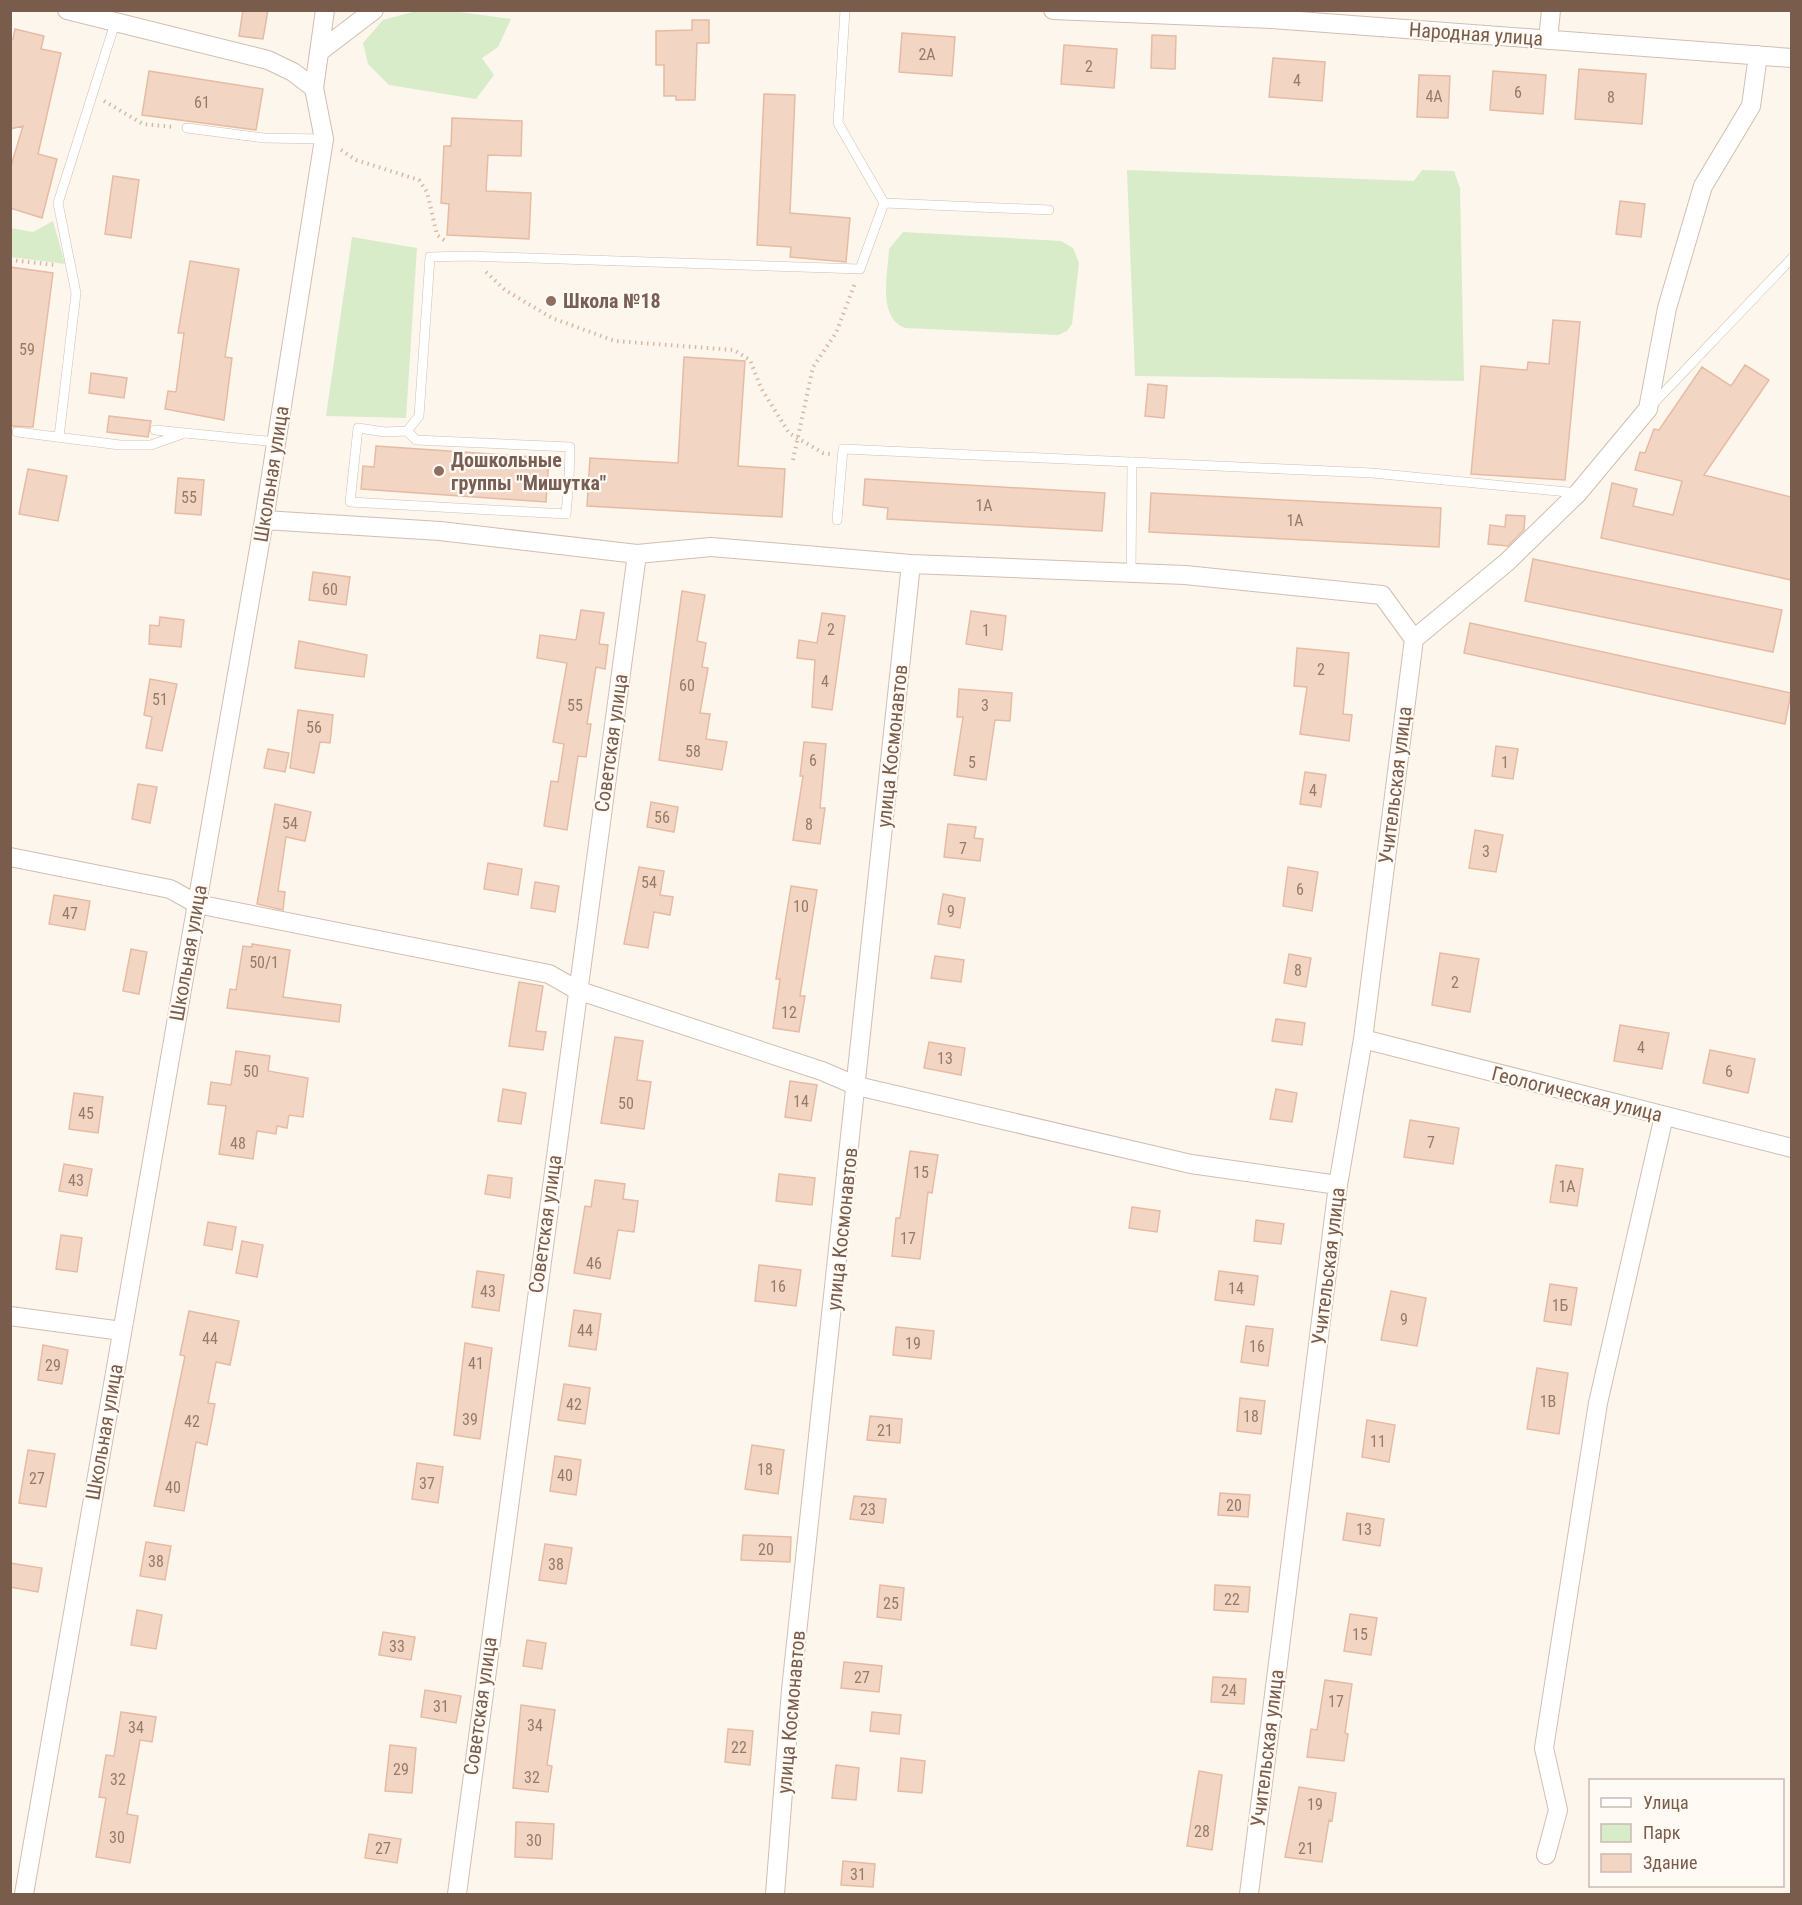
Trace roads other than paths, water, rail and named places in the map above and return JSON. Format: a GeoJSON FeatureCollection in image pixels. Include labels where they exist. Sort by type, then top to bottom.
{"type":"FeatureCollection","features":[{"type":"Feature","properties":{"kind":"street"},"geometry":{"type":"LineString","coordinates":[[67,10],[268,60],[293,72],[314,88]]}},
{"type":"Feature","properties":{"kind":"street","name":"Школьная улица"},"geometry":{"type":"LineString","coordinates":[[24,1894],[264,520],[324,139],[314,88],[325,10]]}},
{"type":"Feature","properties":{"kind":"street"},"geometry":{"type":"LineString","coordinates":[[319,52],[374,10]]}},
{"type":"Feature","properties":{"kind":"street","name":"Народная улица"},"geometry":{"type":"LineString","coordinates":[[1053,10],[1272,15],[1548,40],[1791,58]]}},
{"type":"Feature","properties":{"kind":"street"},"geometry":{"type":"LineString","coordinates":[[1548,40],[1551,10]]}},
{"type":"Feature","properties":{"kind":"street"},"geometry":{"type":"LineString","coordinates":[[264,520],[440,531],[637,554],[711,547],[911,564],[1185,575],[1382,595],[1414,639],[1507,562],[1578,493],[1648,409],[1667,308],[1703,186],[1751,106],[1758,56]]}},
{"type":"Feature","properties":{"kind":"street","name":"Советская улица"},"geometry":{"type":"LineString","coordinates":[[457,1894],[637,554]]}},
{"type":"Feature","properties":{"kind":"street","name":"улица Космонавтов"},"geometry":{"type":"LineString","coordinates":[[775,1894],[791,1690],[911,564]]}},
{"type":"Feature","properties":{"kind":"street","name":"Учительская улица"},"geometry":{"type":"LineString","coordinates":[[1249,1894],[1338,1185],[1363,1039],[1414,639]]}},
{"type":"Feature","properties":{"kind":"street"},"geometry":{"type":"LineString","coordinates":[[10,856],[170,889],[197,904],[549,974],[577,990],[822,1071],[857,1086],[1191,1164],[1338,1185]]}},
{"type":"Feature","properties":{"kind":"street","name":"Геологическая улица"},"geometry":{"type":"LineString","coordinates":[[1363,1039],[1791,1148]]}},
{"type":"Feature","properties":{"kind":"street"},"geometry":{"type":"LineString","coordinates":[[1546,1856],[1558,1810],[1544,1748],[1598,1403],[1664,1116]]}},
{"type":"Feature","properties":{"kind":"street"},"geometry":{"type":"LineString","coordinates":[[10,1316],[122,1331]]}},
{"type":"Feature","properties":{"kind":"lane"},"geometry":{"type":"LineString","coordinates":[[568,491],[566,514],[350,502],[358,428],[385,432],[407,430],[419,416],[430,258],[468,256],[860,269],[884,203],[838,123],[845,10]]}},
{"type":"Feature","properties":{"kind":"lane"},"geometry":{"type":"LineString","coordinates":[[59,437],[76,293],[58,203],[115,23]]}},
{"type":"Feature","properties":{"kind":"lane"},"geometry":{"type":"LineString","coordinates":[[187,128],[264,138],[324,139]]}},
{"type":"Feature","properties":{"kind":"lane"},"geometry":{"type":"LineString","coordinates":[[884,203],[1049,210]]}},
{"type":"Feature","properties":{"kind":"lane"},"geometry":{"type":"LineString","coordinates":[[1648,409],[1791,258]]}},
{"type":"Feature","properties":{"kind":"lane"},"geometry":{"type":"LineString","coordinates":[[155,430],[276,442]]}},
{"type":"Feature","properties":{"kind":"lane"},"geometry":{"type":"LineString","coordinates":[[407,430],[416,440],[570,447],[569,480]]}},
{"type":"Feature","properties":{"kind":"lane"},"geometry":{"type":"LineString","coordinates":[[17,432],[120,445],[151,445],[182,434]]}},
{"type":"Feature","properties":{"kind":"lane"},"geometry":{"type":"LineString","coordinates":[[837,520],[843,449],[1372,473],[1578,493]]}},
{"type":"Feature","properties":{"kind":"lane"},"geometry":{"type":"LineString","coordinates":[[1131,573],[1132,462]]}},
{"type":"Feature","properties":{"kind":"place","name":"Школа №18"},"geometry":{"type":"Point","coordinates":[551,301]}},
{"type":"Feature","properties":{"kind":"place","name":"Дошкольные группы \"Мишутка\""},"geometry":{"type":"Point","coordinates":[439,471]}}]}
